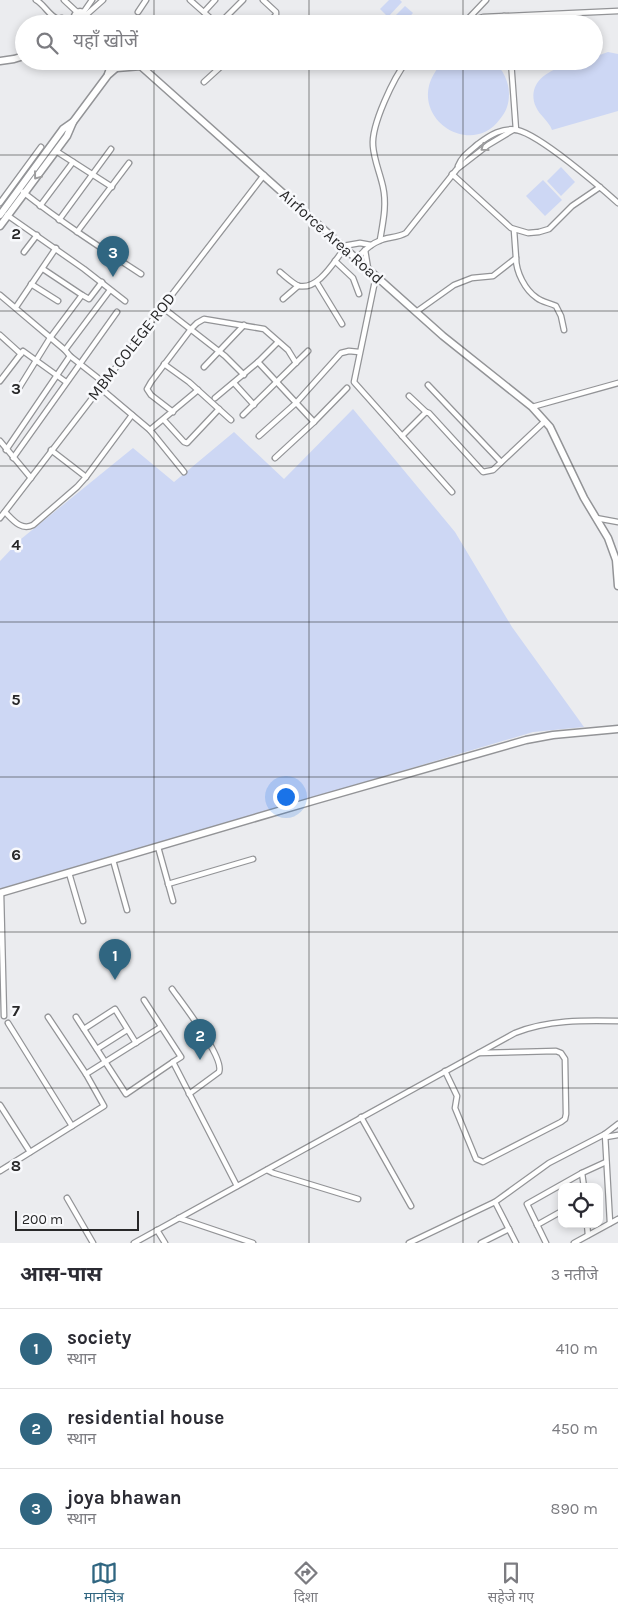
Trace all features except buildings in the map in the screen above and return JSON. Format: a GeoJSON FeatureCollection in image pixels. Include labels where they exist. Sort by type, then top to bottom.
{"type":"FeatureCollection","features":[{"type":"Feature","properties":{"kind":"street"},"geometry":{"type":"LineString","coordinates":[[36,0],[51,15]]}},
{"type":"Feature","properties":{"kind":"street"},"geometry":{"type":"LineString","coordinates":[[64,0],[77,15]]}},
{"type":"Feature","properties":{"kind":"street"},"geometry":{"type":"LineString","coordinates":[[82,15],[92,0]]}},
{"type":"Feature","properties":{"kind":"street"},"geometry":{"type":"LineString","coordinates":[[84,15],[104,0]]}},
{"type":"Feature","properties":{"kind":"street"},"geometry":{"type":"LineString","coordinates":[[138,12],[146,0]]}},
{"type":"Feature","properties":{"kind":"street"},"geometry":{"type":"LineString","coordinates":[[190,0],[208,15]]}},
{"type":"Feature","properties":{"kind":"street"},"geometry":{"type":"LineString","coordinates":[[204,12],[216,0]]}},
{"type":"Feature","properties":{"kind":"street"},"geometry":{"type":"LineString","coordinates":[[234,0],[239,4]]}},
{"type":"Feature","properties":{"kind":"street"},"geometry":{"type":"LineString","coordinates":[[227,15],[243,0]]}},
{"type":"Feature","properties":{"kind":"street"},"geometry":{"type":"LineString","coordinates":[[263,0],[276,12],[276,15]]}},
{"type":"Feature","properties":{"kind":"street"},"geometry":{"type":"LineString","coordinates":[[472,15],[486,0]]}},
{"type":"Feature","properties":{"kind":"street"},"geometry":{"type":"LineString","coordinates":[[527,15],[618,11]]}},
{"type":"Feature","properties":{"kind":"street"},"geometry":{"type":"LineString","coordinates":[[0,61],[15,60]]}},
{"type":"Feature","properties":{"kind":"street"},"geometry":{"type":"LineString","coordinates":[[0,226],[3,212],[56,151],[67,136],[73,122],[110,70]]}},
{"type":"Feature","properties":{"kind":"street","name":"Airforce Area Road"},"geometry":{"type":"LineString","coordinates":[[145,70],[443,336],[532,407],[550,427],[584,498],[616,554],[618,586]]}},
{"type":"Feature","properties":{"kind":"street"},"geometry":{"type":"LineString","coordinates":[[204,82],[217,70]]}},
{"type":"Feature","properties":{"kind":"street"},"geometry":{"type":"LineString","coordinates":[[380,240],[385,199],[372,146],[373,136],[392,83],[400,70]]}},
{"type":"Feature","properties":{"kind":"street"},"geometry":{"type":"LineString","coordinates":[[511,70],[514,130]]}},
{"type":"Feature","properties":{"kind":"street"},"geometry":{"type":"LineString","coordinates":[[22,191],[63,129],[73,122]]}},
{"type":"Feature","properties":{"kind":"street"},"geometry":{"type":"LineString","coordinates":[[356,259],[380,240],[402,235],[412,228],[464,156],[484,140],[500,131],[514,130],[537,140],[600,187],[618,203]]}},
{"type":"Feature","properties":{"kind":"street"},"geometry":{"type":"LineString","coordinates":[[0,203],[41,147]]}},
{"type":"Feature","properties":{"kind":"street"},"geometry":{"type":"LineString","coordinates":[[60,220],[111,149]]}},
{"type":"Feature","properties":{"kind":"street"},"geometry":{"type":"LineString","coordinates":[[56,151],[112,187]]}},
{"type":"Feature","properties":{"kind":"street"},"geometry":{"type":"LineString","coordinates":[[40,206],[72,162]]}},
{"type":"Feature","properties":{"kind":"street"},"geometry":{"type":"LineString","coordinates":[[77,232],[130,163]]}},
{"type":"Feature","properties":{"kind":"street"},"geometry":{"type":"LineString","coordinates":[[452,174],[514,230],[528,234],[548,229],[572,206],[600,187]]}},
{"type":"Feature","properties":{"kind":"street","name":"MBM COLEGE ROD"},"geometry":{"type":"LineString","coordinates":[[0,518],[99,387],[264,176]]}},
{"type":"Feature","properties":{"kind":"street"},"geometry":{"type":"LineString","coordinates":[[22,191],[77,232],[141,274]]}},
{"type":"Feature","properties":{"kind":"street"},"geometry":{"type":"LineString","coordinates":[[3,212],[56,248],[125,301]]}},
{"type":"Feature","properties":{"kind":"street"},"geometry":{"type":"LineString","coordinates":[[514,230],[516,258],[526,288],[539,300],[556,306],[561,316],[564,330]]}},
{"type":"Feature","properties":{"kind":"street"},"geometry":{"type":"LineString","coordinates":[[24,252],[37,236]]}},
{"type":"Feature","properties":{"kind":"street"},"geometry":{"type":"LineString","coordinates":[[280,272],[298,286],[307,286],[317,282],[344,247],[360,243],[372,245]]}},
{"type":"Feature","properties":{"kind":"street"},"geometry":{"type":"LineString","coordinates":[[16,307],[56,248]]}},
{"type":"Feature","properties":{"kind":"street"},"geometry":{"type":"LineString","coordinates":[[365,250],[368,269]]}},
{"type":"Feature","properties":{"kind":"street"},"geometry":{"type":"LineString","coordinates":[[416,312],[454,285],[472,278],[493,276],[516,258]]}},
{"type":"Feature","properties":{"kind":"street"},"geometry":{"type":"LineString","coordinates":[[334,261],[354,278],[359,294]]}},
{"type":"Feature","properties":{"kind":"street"},"geometry":{"type":"LineString","coordinates":[[42,268],[89,299],[102,282]]}},
{"type":"Feature","properties":{"kind":"street"},"geometry":{"type":"LineString","coordinates":[[376,276],[354,382],[452,492]]}},
{"type":"Feature","properties":{"kind":"street"},"geometry":{"type":"LineString","coordinates":[[317,282],[342,324]]}},
{"type":"Feature","properties":{"kind":"street"},"geometry":{"type":"LineString","coordinates":[[31,284],[58,301]]}},
{"type":"Feature","properties":{"kind":"street"},"geometry":{"type":"LineString","coordinates":[[283,299],[298,286]]}},
{"type":"Feature","properties":{"kind":"street"},"geometry":{"type":"LineString","coordinates":[[65,350],[110,290]]}},
{"type":"Feature","properties":{"kind":"street"},"geometry":{"type":"LineString","coordinates":[[0,295],[79,364],[103,382]]}},
{"type":"Feature","properties":{"kind":"street"},"geometry":{"type":"LineString","coordinates":[[20,388],[50,338],[82,295]]}},
{"type":"Feature","properties":{"kind":"street"},"geometry":{"type":"LineString","coordinates":[[162,307],[220,352],[244,375]]}},
{"type":"Feature","properties":{"kind":"street"},"geometry":{"type":"LineString","coordinates":[[13,458],[117,312]]}},
{"type":"Feature","properties":{"kind":"street"},"geometry":{"type":"LineString","coordinates":[[173,412],[151,395],[147,389],[150,382],[191,329],[204,319],[264,329],[288,350],[296,363]]}},
{"type":"Feature","properties":{"kind":"street"},"geometry":{"type":"LineString","coordinates":[[204,367],[244,325]]}},
{"type":"Feature","properties":{"kind":"street"},"geometry":{"type":"LineString","coordinates":[[0,336],[21,354],[23,352],[37,360],[66,382]]}},
{"type":"Feature","properties":{"kind":"street"},"geometry":{"type":"LineString","coordinates":[[215,398],[244,375],[278,342]]}},
{"type":"Feature","properties":{"kind":"street"},"geometry":{"type":"LineString","coordinates":[[259,436],[296,403],[341,352],[349,350],[359,352]]}},
{"type":"Feature","properties":{"kind":"street"},"geometry":{"type":"LineString","coordinates":[[243,415],[308,351]]}},
{"type":"Feature","properties":{"kind":"street"},"geometry":{"type":"LineString","coordinates":[[0,381],[21,354]]}},
{"type":"Feature","properties":{"kind":"street"},"geometry":{"type":"LineString","coordinates":[[6,450],[70,356]]}},
{"type":"Feature","properties":{"kind":"street"},"geometry":{"type":"LineString","coordinates":[[258,362],[314,422]]}},
{"type":"Feature","properties":{"kind":"street"},"geometry":{"type":"LineString","coordinates":[[164,364],[198,390],[231,420]]}},
{"type":"Feature","properties":{"kind":"street"},"geometry":{"type":"LineString","coordinates":[[234,383],[254,405]]}},
{"type":"Feature","properties":{"kind":"street"},"geometry":{"type":"LineString","coordinates":[[532,407],[618,383]]}},
{"type":"Feature","properties":{"kind":"street"},"geometry":{"type":"LineString","coordinates":[[428,385],[501,462]]}},
{"type":"Feature","properties":{"kind":"street"},"geometry":{"type":"LineString","coordinates":[[99,387],[150,430],[184,472]]}},
{"type":"Feature","properties":{"kind":"street"},"geometry":{"type":"LineString","coordinates":[[275,458],[314,422],[346,388]]}},
{"type":"Feature","properties":{"kind":"street"},"geometry":{"type":"LineString","coordinates":[[150,430],[198,390]]}},
{"type":"Feature","properties":{"kind":"street"},"geometry":{"type":"LineString","coordinates":[[409,396],[426,412],[432,414],[483,472],[493,470],[544,422]]}},
{"type":"Feature","properties":{"kind":"street"},"geometry":{"type":"LineString","coordinates":[[164,420],[187,443],[219,409]]}},
{"type":"Feature","properties":{"kind":"street"},"geometry":{"type":"LineString","coordinates":[[402,436],[426,412]]}},
{"type":"Feature","properties":{"kind":"street"},"geometry":{"type":"LineString","coordinates":[[5,512],[22,527],[27,528],[51,511],[86,477],[132,415]]}},
{"type":"Feature","properties":{"kind":"street"},"geometry":{"type":"LineString","coordinates":[[0,441],[31,478]]}},
{"type":"Feature","properties":{"kind":"street"},"geometry":{"type":"LineString","coordinates":[[52,450],[86,477]]}},
{"type":"Feature","properties":{"kind":"street"},"geometry":{"type":"LineString","coordinates":[[596,518],[618,522]]}},
{"type":"Feature","properties":{"kind":"street"},"geometry":{"type":"LineString","coordinates":[[4,1016],[1,970],[0,893],[526,740],[553,735],[618,729]]}},
{"type":"Feature","properties":{"kind":"street"},"geometry":{"type":"LineString","coordinates":[[158,847],[173,901]]}},
{"type":"Feature","properties":{"kind":"street"},"geometry":{"type":"LineString","coordinates":[[168,884],[253,858]]}},
{"type":"Feature","properties":{"kind":"street"},"geometry":{"type":"LineString","coordinates":[[113,860],[128,910]]}},
{"type":"Feature","properties":{"kind":"street"},"geometry":{"type":"LineString","coordinates":[[69,873],[83,921]]}},
{"type":"Feature","properties":{"kind":"street"},"geometry":{"type":"LineString","coordinates":[[172,989],[210,1045],[219,1062],[220,1069],[218,1072],[189,1094]]}},
{"type":"Feature","properties":{"kind":"street"},"geometry":{"type":"LineString","coordinates":[[76,1017],[126,1094],[181,1057],[144,1000]]}},
{"type":"Feature","properties":{"kind":"street"},"geometry":{"type":"LineString","coordinates":[[84,1029],[115,1010],[136,1043]]}},
{"type":"Feature","properties":{"kind":"street"},"geometry":{"type":"LineString","coordinates":[[0,1171],[104,1106],[86,1074],[48,1017]]}},
{"type":"Feature","properties":{"kind":"street"},"geometry":{"type":"LineString","coordinates":[[134,1243],[514,1033],[536,1026],[576,1022],[618,1021]]}},
{"type":"Feature","properties":{"kind":"street"},"geometry":{"type":"LineString","coordinates":[[8,1023],[72,1126]]}},
{"type":"Feature","properties":{"kind":"street"},"geometry":{"type":"LineString","coordinates":[[86,1074],[161,1027]]}},
{"type":"Feature","properties":{"kind":"street"},"geometry":{"type":"LineString","coordinates":[[96,1049],[127,1030]]}},
{"type":"Feature","properties":{"kind":"street"},"geometry":{"type":"LineString","coordinates":[[445,1071],[456,1090],[458,1096],[455,1108],[476,1159],[479,1162],[483,1162],[564,1119],[566,1114],[565,1059],[561,1054],[556,1051],[478,1053]]}},
{"type":"Feature","properties":{"kind":"street"},"geometry":{"type":"LineString","coordinates":[[173,1062],[237,1186]]}},
{"type":"Feature","properties":{"kind":"street"},"geometry":{"type":"LineString","coordinates":[[0,1105],[30,1152]]}},
{"type":"Feature","properties":{"kind":"street"},"geometry":{"type":"LineString","coordinates":[[361,1117],[412,1206]]}},
{"type":"Feature","properties":{"kind":"street"},"geometry":{"type":"LineString","coordinates":[[410,1243],[495,1202],[549,1163],[605,1136],[618,1124]]}},
{"type":"Feature","properties":{"kind":"street"},"geometry":{"type":"LineString","coordinates":[[605,1136],[618,1135]]}},
{"type":"Feature","properties":{"kind":"street"},"geometry":{"type":"LineString","coordinates":[[605,1136],[610,1223]]}},
{"type":"Feature","properties":{"kind":"street"},"geometry":{"type":"LineString","coordinates":[[546,1243],[528,1207],[529,1202],[606,1162]]}},
{"type":"Feature","properties":{"kind":"street"},"geometry":{"type":"LineString","coordinates":[[267,1170],[358,1199]]}},
{"type":"Feature","properties":{"kind":"street"},"geometry":{"type":"LineString","coordinates":[[582,1173],[583,1183]]}},
{"type":"Feature","properties":{"kind":"street"},"geometry":{"type":"LineString","coordinates":[[67,1198],[93,1243]]}},
{"type":"Feature","properties":{"kind":"street"},"geometry":{"type":"LineString","coordinates":[[495,1202],[516,1243]]}},
{"type":"Feature","properties":{"kind":"street"},"geometry":{"type":"LineString","coordinates":[[537,1225],[558,1213]]}},
{"type":"Feature","properties":{"kind":"street"},"geometry":{"type":"LineString","coordinates":[[179,1218],[253,1243]]}},
{"type":"Feature","properties":{"kind":"street"},"geometry":{"type":"LineString","coordinates":[[574,1243],[618,1219]]}},
{"type":"Feature","properties":{"kind":"street"},"geometry":{"type":"LineString","coordinates":[[587,1228],[588,1235]]}},
{"type":"Feature","properties":{"kind":"street"},"geometry":{"type":"LineString","coordinates":[[481,1243],[509,1229]]}},
{"type":"Feature","properties":{"kind":"street"},"geometry":{"type":"LineString","coordinates":[[158,1230],[164,1243]]}},
{"type":"Feature","properties":{"kind":"shaded area"},"geometry":{"type":"Polygon","coordinates":[[[389,0],[400,0],[402,2],[390,15],[386,15],[380,9],[389,0]]]}},
{"type":"Feature","properties":{"kind":"shaded area"},"geometry":{"type":"Polygon","coordinates":[[[405,6],[413,13],[411,15],[396,15],[405,6]]]}},
{"type":"Feature","properties":{"kind":"shaded area"},"geometry":{"type":"Polygon","coordinates":[[[608,52],[618,54],[618,111],[552,130],[536,107],[534,95],[536,85],[554,70],[603,70],[603,54],[608,52]]]}},
{"type":"Feature","properties":{"kind":"shaded area"},"geometry":{"type":"Polygon","coordinates":[[[438,70],[501,70],[507,80],[509,89],[508,104],[500,119],[486,131],[471,135],[456,133],[442,124],[432,112],[428,96],[431,79],[438,70]]]}},
{"type":"Feature","properties":{"kind":"shaded area"},"geometry":{"type":"Polygon","coordinates":[[[561,167],[575,182],[561,196],[547,181],[561,167]]]}},
{"type":"Feature","properties":{"kind":"shaded area"},"geometry":{"type":"Polygon","coordinates":[[[543,180],[562,200],[545,216],[526,196],[543,180]]]}},
{"type":"Feature","properties":{"kind":"shaded area"},"geometry":{"type":"Polygon","coordinates":[[[353,409],[455,532],[512,627],[584,727],[533,732],[0,890],[0,561],[21,539],[133,448],[174,482],[234,432],[284,479],[353,409]]]}},
{"type":"Feature","properties":{"kind":"place","name":"joya bhawan"},"geometry":{"type":"Point","coordinates":[113,277]}},
{"type":"Feature","properties":{"kind":"place","name":"society"},"geometry":{"type":"Point","coordinates":[115,980]}},
{"type":"Feature","properties":{"kind":"place","name":"residential house"},"geometry":{"type":"Point","coordinates":[200,1060]}}]}
